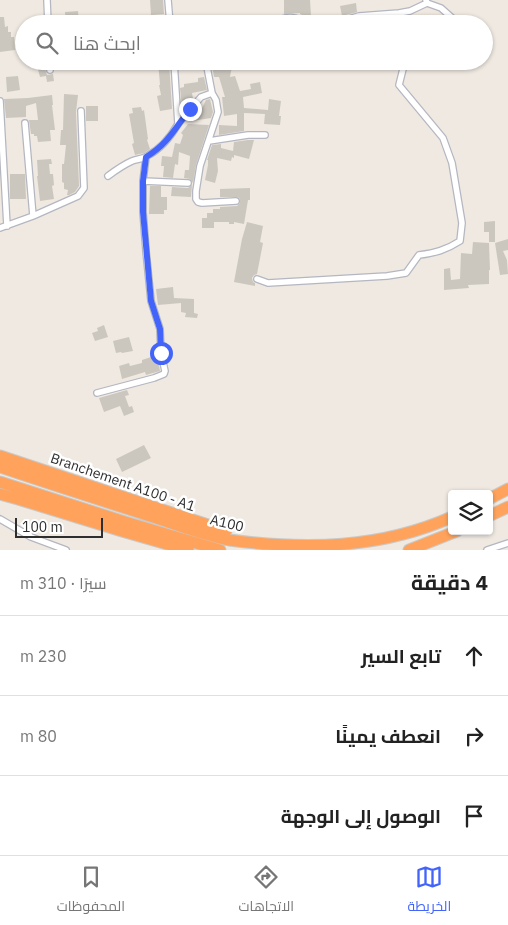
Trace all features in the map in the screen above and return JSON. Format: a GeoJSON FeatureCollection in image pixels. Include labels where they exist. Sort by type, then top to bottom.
{"type":"FeatureCollection","features":[{"type":"Feature","properties":{"kind":"highway","name":"Branchement A100 - A1"},"geometry":{"type":"LineString","coordinates":[[0,456],[232,533],[296,548]]}},
{"type":"Feature","properties":{"kind":"highway","name":"A100"},"geometry":{"type":"LineString","coordinates":[[0,467],[228,540],[263,545],[296,548],[364,544],[399,537],[448,519]]}},
{"type":"Feature","properties":{"kind":"highway","name":"A100"},"geometry":{"type":"LineString","coordinates":[[0,482],[220,550]]}},
{"type":"Feature","properties":{"kind":"highway"},"geometry":{"type":"LineString","coordinates":[[493,497],[508,490]]}},
{"type":"Feature","properties":{"kind":"highway"},"geometry":{"type":"LineString","coordinates":[[0,493],[188,550]]}},
{"type":"Feature","properties":{"kind":"highway"},"geometry":{"type":"LineString","coordinates":[[493,514],[508,507]]}},
{"type":"Feature","properties":{"kind":"highway"},"geometry":{"type":"LineString","coordinates":[[409,550],[448,535]]}},
{"type":"Feature","properties":{"kind":"street"},"geometry":{"type":"LineString","coordinates":[[47,0],[48,15]]}},
{"type":"Feature","properties":{"kind":"street"},"geometry":{"type":"LineString","coordinates":[[168,0],[169,15]]}},
{"type":"Feature","properties":{"kind":"street"},"geometry":{"type":"LineString","coordinates":[[379,15],[399,14],[410,11],[426,1],[441,8],[449,15]]}},
{"type":"Feature","properties":{"kind":"street"},"geometry":{"type":"LineString","coordinates":[[175,70],[178,124]]}},
{"type":"Feature","properties":{"kind":"street"},"geometry":{"type":"LineString","coordinates":[[208,70],[218,112],[200,166],[196,199],[202,203],[236,200]]}},
{"type":"Feature","properties":{"kind":"street"},"geometry":{"type":"LineString","coordinates":[[257,280],[268,282],[387,276],[406,273],[418,255],[430,254],[448,248],[460,241],[462,223],[452,163],[443,138],[399,85],[403,70]]}},
{"type":"Feature","properties":{"kind":"street"},"geometry":{"type":"LineString","coordinates":[[108,176],[118,168],[156,151],[170,137],[178,124],[201,97],[212,93]]}},
{"type":"Feature","properties":{"kind":"street"},"geometry":{"type":"LineString","coordinates":[[0,101],[7,226]]}},
{"type":"Feature","properties":{"kind":"street"},"geometry":{"type":"LineString","coordinates":[[0,228],[34,216],[78,196],[84,188],[80,111]]}},
{"type":"Feature","properties":{"kind":"street"},"geometry":{"type":"LineString","coordinates":[[26,122],[34,216]]}},
{"type":"Feature","properties":{"kind":"street"},"geometry":{"type":"LineString","coordinates":[[209,141],[229,137],[265,135]]}},
{"type":"Feature","properties":{"kind":"street"},"geometry":{"type":"LineString","coordinates":[[97,393],[154,378],[165,372],[161,353],[160,329],[151,301],[143,212],[143,181],[146,157]]}},
{"type":"Feature","properties":{"kind":"street"},"geometry":{"type":"LineString","coordinates":[[143,181],[188,183]]}},
{"type":"Feature","properties":{"kind":"street"},"geometry":{"type":"LineString","coordinates":[[0,520],[31,536],[66,550]]}},
{"type":"Feature","properties":{"kind":"street"},"geometry":{"type":"LineString","coordinates":[[487,550],[508,543]]}},
{"type":"Feature","properties":{"kind":"building"},"geometry":{"type":"Polygon","coordinates":[[[150,0],[163,0],[164,14],[151,15],[150,0]]]}},
{"type":"Feature","properties":{"kind":"building"},"geometry":{"type":"Polygon","coordinates":[[[284,0],[310,0],[311,15],[302,15],[300,13],[284,14],[284,0]]]}},
{"type":"Feature","properties":{"kind":"building"},"geometry":{"type":"Polygon","coordinates":[[[356,3],[357,12],[342,15],[340,6],[356,3]]]}},
{"type":"Feature","properties":{"kind":"building"},"geometry":{"type":"Polygon","coordinates":[[[78,11],[78,15],[65,15],[65,12],[78,11]]]}},
{"type":"Feature","properties":{"kind":"building"},"geometry":{"type":"Polygon","coordinates":[[[0,17],[4,17],[5,27],[8,26],[8,32],[11,32],[11,37],[14,37],[15,50],[0,52],[0,17]]]}},
{"type":"Feature","properties":{"kind":"building"},"geometry":{"type":"Polygon","coordinates":[[[38,70],[46,70],[47,75],[53,74],[54,81],[47,82],[46,76],[40,77],[38,70]]]}},
{"type":"Feature","properties":{"kind":"building"},"geometry":{"type":"Polygon","coordinates":[[[159,70],[170,70],[172,109],[160,111],[157,96],[161,95],[159,70]]]}},
{"type":"Feature","properties":{"kind":"building"},"geometry":{"type":"Polygon","coordinates":[[[212,70],[231,70],[230,77],[235,76],[240,91],[251,89],[250,84],[260,82],[262,93],[243,97],[244,108],[268,110],[269,99],[281,101],[280,125],[264,124],[265,114],[244,113],[244,131],[219,135],[219,125],[237,126],[237,114],[224,116],[222,97],[225,97],[219,77],[214,77],[212,70]]]}},
{"type":"Feature","properties":{"kind":"building"},"geometry":{"type":"Polygon","coordinates":[[[18,76],[20,90],[7,92],[6,77],[18,76]]]}},
{"type":"Feature","properties":{"kind":"building"},"geometry":{"type":"Polygon","coordinates":[[[204,77],[207,90],[192,93],[193,99],[187,106],[182,107],[180,88],[184,87],[184,84],[198,82],[198,78],[204,77]]]}},
{"type":"Feature","properties":{"kind":"building"},"geometry":{"type":"Polygon","coordinates":[[[64,94],[78,95],[76,112],[79,186],[75,192],[69,195],[67,195],[68,190],[64,189],[64,183],[62,182],[62,164],[64,164],[66,145],[60,145],[61,130],[63,130],[64,94]]]}},
{"type":"Feature","properties":{"kind":"building"},"geometry":{"type":"Polygon","coordinates":[[[52,95],[55,130],[50,130],[51,141],[38,142],[37,136],[31,134],[29,120],[38,120],[36,103],[26,106],[26,117],[6,118],[4,99],[52,95]]]}},
{"type":"Feature","properties":{"kind":"building"},"geometry":{"type":"Polygon","coordinates":[[[210,99],[213,112],[211,118],[192,121],[198,108],[202,108],[206,100],[210,99]]]}},
{"type":"Feature","properties":{"kind":"building"},"geometry":{"type":"Polygon","coordinates":[[[86,106],[98,106],[98,121],[86,121],[86,106]]]}},
{"type":"Feature","properties":{"kind":"building"},"geometry":{"type":"Polygon","coordinates":[[[141,107],[142,111],[144,110],[147,140],[150,149],[135,155],[129,114],[133,113],[132,108],[141,107]]]}},
{"type":"Feature","properties":{"kind":"building"},"geometry":{"type":"Polygon","coordinates":[[[188,124],[209,125],[196,165],[193,183],[190,179],[184,178],[185,170],[189,170],[190,156],[179,152],[178,165],[175,164],[173,178],[163,177],[164,166],[161,166],[162,156],[172,157],[175,143],[180,144],[183,135],[181,133],[188,124]]]}},
{"type":"Feature","properties":{"kind":"building"},"geometry":{"type":"Polygon","coordinates":[[[254,140],[249,159],[234,155],[231,161],[217,158],[218,171],[215,183],[205,180],[207,160],[212,145],[221,144],[221,148],[233,151],[234,142],[254,140]]]}},
{"type":"Feature","properties":{"kind":"building"},"geometry":{"type":"Polygon","coordinates":[[[51,159],[52,164],[49,164],[50,174],[53,174],[54,199],[40,201],[37,160],[51,159]]]}},
{"type":"Feature","properties":{"kind":"building"},"geometry":{"type":"Polygon","coordinates":[[[10,174],[25,174],[26,199],[10,199],[10,174]]]}},
{"type":"Feature","properties":{"kind":"building"},"geometry":{"type":"Polygon","coordinates":[[[192,185],[191,197],[171,196],[172,187],[188,188],[192,185]]]}},
{"type":"Feature","properties":{"kind":"building"},"geometry":{"type":"Polygon","coordinates":[[[150,186],[161,186],[161,197],[167,197],[167,210],[164,210],[164,214],[149,214],[150,186]]]}},
{"type":"Feature","properties":{"kind":"building"},"geometry":{"type":"Polygon","coordinates":[[[250,188],[250,200],[248,200],[244,224],[214,222],[214,228],[202,228],[202,218],[207,218],[207,213],[213,213],[213,209],[237,206],[240,203],[238,197],[220,197],[220,189],[250,188]]]}},
{"type":"Feature","properties":{"kind":"building"},"geometry":{"type":"Polygon","coordinates":[[[495,221],[495,242],[489,242],[489,232],[484,232],[484,222],[495,221]]]}},
{"type":"Feature","properties":{"kind":"building"},"geometry":{"type":"Polygon","coordinates":[[[247,222],[263,226],[260,242],[263,243],[257,274],[252,278],[255,286],[234,282],[247,222]]]}},
{"type":"Feature","properties":{"kind":"building"},"geometry":{"type":"Polygon","coordinates":[[[508,239],[508,250],[503,251],[507,260],[508,274],[500,275],[495,243],[508,239]]]}},
{"type":"Feature","properties":{"kind":"building"},"geometry":{"type":"Polygon","coordinates":[[[473,242],[489,243],[489,284],[468,285],[469,288],[444,290],[444,269],[450,268],[451,280],[460,279],[461,253],[472,254],[473,242]]]}},
{"type":"Feature","properties":{"kind":"building"},"geometry":{"type":"Polygon","coordinates":[[[173,287],[174,298],[194,299],[194,313],[198,314],[197,318],[185,317],[186,313],[181,312],[181,303],[158,305],[156,289],[173,287]]]}},
{"type":"Feature","properties":{"kind":"building"},"geometry":{"type":"Polygon","coordinates":[[[104,325],[108,337],[95,341],[92,333],[98,331],[97,328],[104,325]]]}},
{"type":"Feature","properties":{"kind":"building"},"geometry":{"type":"Polygon","coordinates":[[[129,337],[133,351],[116,353],[113,341],[129,337]]]}},
{"type":"Feature","properties":{"kind":"building"},"geometry":{"type":"Polygon","coordinates":[[[157,355],[160,371],[146,375],[145,372],[122,379],[119,366],[129,363],[130,366],[142,363],[142,360],[157,355]]]}},
{"type":"Feature","properties":{"kind":"building"},"geometry":{"type":"Polygon","coordinates":[[[127,390],[129,395],[125,396],[129,407],[132,406],[134,412],[124,416],[120,406],[104,412],[99,398],[127,390]]]}},
{"type":"Feature","properties":{"kind":"building"},"geometry":{"type":"Polygon","coordinates":[[[144,445],[151,458],[122,472],[116,459],[144,445]]]}},
{"type":"Feature","properties":{"kind":"route"},"geometry":{"type":"LineString","coordinates":[[161,353],[160,329],[151,301],[143,212],[143,181],[146,157],[156,151],[170,137],[190,109]]}}]}
